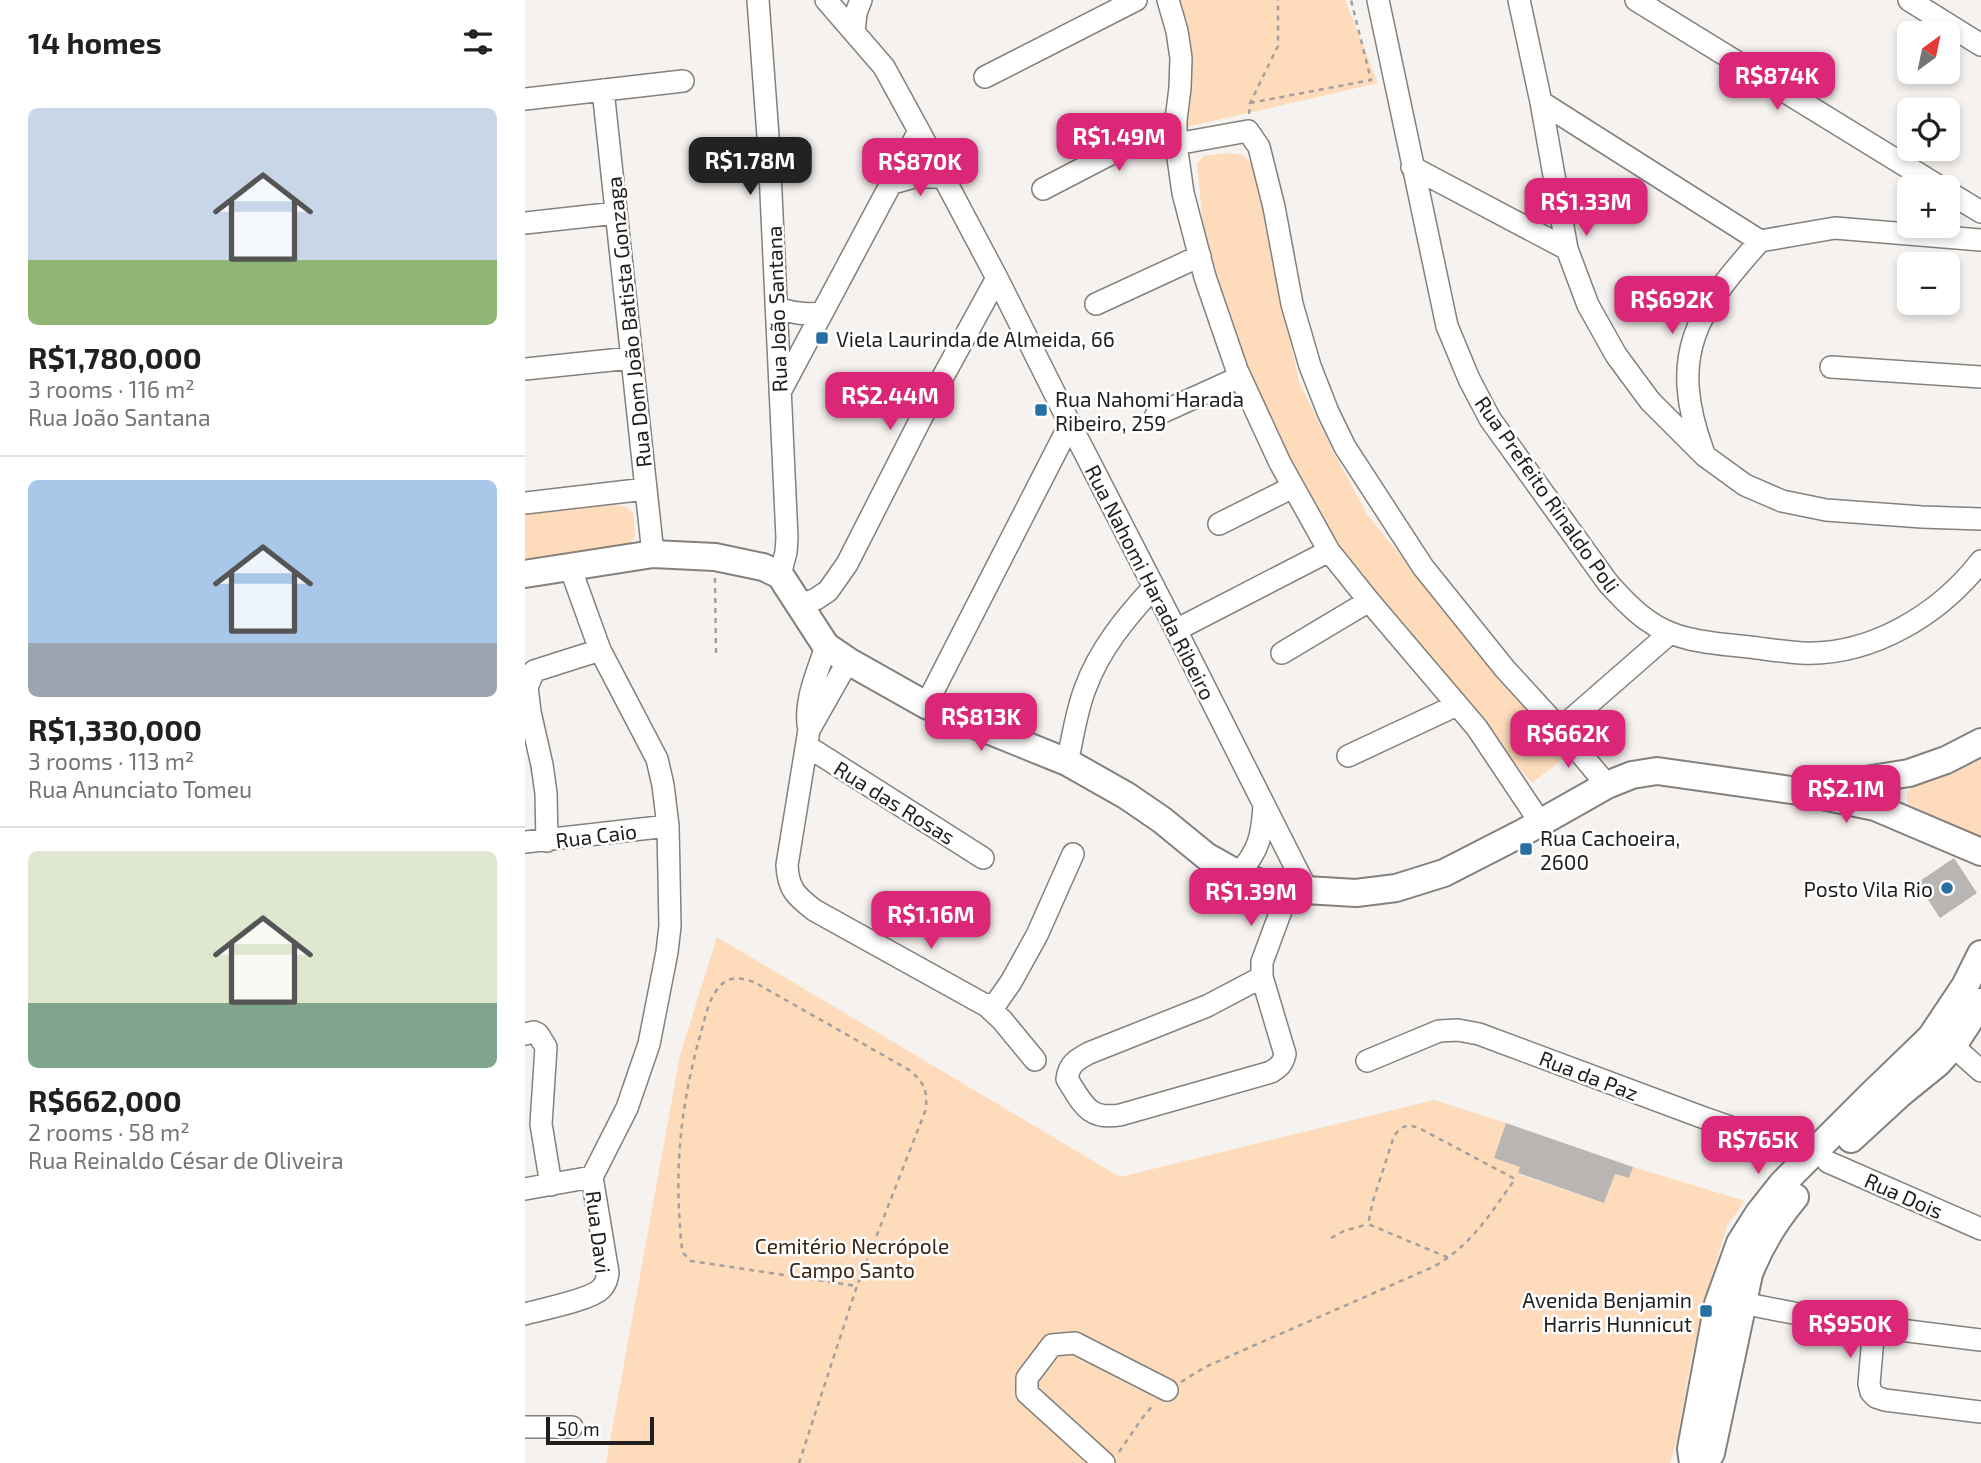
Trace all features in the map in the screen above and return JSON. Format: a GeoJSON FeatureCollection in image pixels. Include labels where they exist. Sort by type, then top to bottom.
{"type":"FeatureCollection","features":[{"type":"Feature","properties":{"kind":"main road"},"geometry":{"type":"LineString","coordinates":[[525,574],[653,554],[715,557],[764,567],[780,575],[826,646],[848,661],[926,705],[1067,762],[1127,796],[1206,856],[1263,884],[1356,893],[1396,888],[1444,873],[1607,785],[1632,775],[1657,771],[1798,791],[1875,807],[1981,852]]}},
{"type":"Feature","properties":{"kind":"main road"},"geometry":{"type":"LineString","coordinates":[[1798,791],[1909,773],[1946,761],[1981,742]]}},
{"type":"Feature","properties":{"kind":"main road"},"geometry":{"type":"LineString","coordinates":[[1906,819],[1897,811],[1890,797],[1894,788],[1909,773]]}},
{"type":"Feature","properties":{"kind":"main road"},"geometry":{"type":"LineString","coordinates":[[1705,1463],[1711,1453],[1749,1274],[1759,1249],[1819,1158],[1931,1037],[1965,986],[1981,954]]}},
{"type":"Feature","properties":{"kind":"main road"},"geometry":{"type":"LineString","coordinates":[[1693,1463],[1691,1449],[1716,1317],[1740,1242],[1782,1184],[1819,1158],[1938,1063],[1953,1046],[1981,1002]]}},
{"type":"Feature","properties":{"kind":"street","name":"Rua João Santana"},"geometry":{"type":"LineString","coordinates":[[758,0],[769,150],[787,538],[780,575]]}},
{"type":"Feature","properties":{"kind":"street","name":"Rua Nahomi Harada Ribeiro"},"geometry":{"type":"LineString","coordinates":[[826,0],[884,67],[919,131],[997,278],[1264,804],[1298,889]]}},
{"type":"Feature","properties":{"kind":"street"},"geometry":{"type":"LineString","coordinates":[[854,32],[860,0]]}},
{"type":"Feature","properties":{"kind":"street"},"geometry":{"type":"LineString","coordinates":[[985,77],[1136,0]]}},
{"type":"Feature","properties":{"kind":"street"},"geometry":{"type":"LineString","coordinates":[[1168,0],[1181,58],[1176,144],[1183,193],[1200,256],[1240,377],[1280,463],[1329,551],[1477,728],[1540,822]]}},
{"type":"Feature","properties":{"kind":"street","name":"Rua Prefeito Rinaldo Poli"},"geometry":{"type":"LineString","coordinates":[[1378,0],[1447,326],[1469,379],[1490,419],[1608,583],[1628,605],[1648,621],[1670,633],[1697,641],[1803,653],[1837,650],[1870,642],[1901,630],[1948,596],[1981,561]]}},
{"type":"Feature","properties":{"kind":"street"},"geometry":{"type":"LineString","coordinates":[[1519,0],[1541,102],[1567,249],[1588,305],[1616,355],[1650,401],[1705,456],[1745,485],[1781,501],[1826,510],[1981,519]]}},
{"type":"Feature","properties":{"kind":"street"},"geometry":{"type":"LineString","coordinates":[[1636,0],[1920,175]]}},
{"type":"Feature","properties":{"kind":"street"},"geometry":{"type":"LineString","coordinates":[[1909,0],[1981,45]]}},
{"type":"Feature","properties":{"kind":"street"},"geometry":{"type":"LineString","coordinates":[[525,99],[683,81]]}},
{"type":"Feature","properties":{"kind":"street","name":"Rua Dom João Batista Gonzaga"},"geometry":{"type":"LineString","coordinates":[[603,90],[653,554]]}},
{"type":"Feature","properties":{"kind":"street"},"geometry":{"type":"LineString","coordinates":[[1541,102],[1760,241]]}},
{"type":"Feature","properties":{"kind":"street"},"geometry":{"type":"LineString","coordinates":[[1043,189],[1176,120]]}},
{"type":"Feature","properties":{"kind":"street"},"geometry":{"type":"LineString","coordinates":[[780,392],[919,131]]}},
{"type":"Feature","properties":{"kind":"street"},"geometry":{"type":"LineString","coordinates":[[1176,144],[1248,131],[1259,148],[1274,207],[1292,304],[1310,366],[1345,447],[1423,567],[1506,669],[1607,785]]}},
{"type":"Feature","properties":{"kind":"street"},"geometry":{"type":"LineString","coordinates":[[1412,167],[1567,249]]}},
{"type":"Feature","properties":{"kind":"street"},"geometry":{"type":"LineString","coordinates":[[890,184],[914,177],[943,177]]}},
{"type":"Feature","properties":{"kind":"street"},"geometry":{"type":"LineString","coordinates":[[1960,199],[1981,212]]}},
{"type":"Feature","properties":{"kind":"street"},"geometry":{"type":"LineString","coordinates":[[525,223],[617,213]]}},
{"type":"Feature","properties":{"kind":"street"},"geometry":{"type":"LineString","coordinates":[[1705,456],[1695,429],[1691,406],[1687,373],[1691,347],[1702,317],[1727,277],[1760,241],[1835,229],[1981,240]]}},
{"type":"Feature","properties":{"kind":"street"},"geometry":{"type":"LineString","coordinates":[[1095,304],[1200,256]]}},
{"type":"Feature","properties":{"kind":"street"},"geometry":{"type":"LineString","coordinates":[[800,605],[828,591],[847,564],[934,393],[997,278]]}},
{"type":"Feature","properties":{"kind":"street"},"geometry":{"type":"LineString","coordinates":[[776,307],[792,313],[822,313]]}},
{"type":"Feature","properties":{"kind":"street"},"geometry":{"type":"LineString","coordinates":[[525,369],[631,358]]}},
{"type":"Feature","properties":{"kind":"street"},"geometry":{"type":"LineString","coordinates":[[1831,367],[1981,377]]}},
{"type":"Feature","properties":{"kind":"street"},"geometry":{"type":"LineString","coordinates":[[1156,415],[1240,377]]}},
{"type":"Feature","properties":{"kind":"street"},"geometry":{"type":"LineString","coordinates":[[926,705],[1070,424]]}},
{"type":"Feature","properties":{"kind":"street"},"geometry":{"type":"LineString","coordinates":[[1219,524],[1293,487]]}},
{"type":"Feature","properties":{"kind":"street"},"geometry":{"type":"LineString","coordinates":[[525,503],[646,489]]}},
{"type":"Feature","properties":{"kind":"street"},"geometry":{"type":"LineString","coordinates":[[1176,630],[1329,551]]}},
{"type":"Feature","properties":{"kind":"street"},"geometry":{"type":"LineString","coordinates":[[525,1189],[592,1177],[627,1108],[649,1044],[670,926],[668,826],[657,759],[600,650],[571,567]]}},
{"type":"Feature","properties":{"kind":"street"},"geometry":{"type":"LineString","coordinates":[[1067,762],[1085,689],[1103,653],[1129,614],[1154,587]]}},
{"type":"Feature","properties":{"kind":"street"},"geometry":{"type":"LineString","coordinates":[[1282,653],[1369,601]]}},
{"type":"Feature","properties":{"kind":"street"},"geometry":{"type":"LineString","coordinates":[[1560,729],[1670,633]]}},
{"type":"Feature","properties":{"kind":"street"},"geometry":{"type":"LineString","coordinates":[[826,646],[809,704],[808,738],[787,865],[788,881],[798,897],[814,910],[986,1006],[1002,1020],[1035,1060]]}},
{"type":"Feature","properties":{"kind":"street"},"geometry":{"type":"LineString","coordinates":[[547,841],[546,793],[542,765],[527,712],[527,687],[534,671],[600,650]]}},
{"type":"Feature","properties":{"kind":"street"},"geometry":{"type":"LineString","coordinates":[[808,738],[848,661]]}},
{"type":"Feature","properties":{"kind":"street"},"geometry":{"type":"LineString","coordinates":[[1348,756],[1457,705]]}},
{"type":"Feature","properties":{"kind":"street","name":"Rua das Rosas"},"geometry":{"type":"LineString","coordinates":[[808,738],[983,858]]}},
{"type":"Feature","properties":{"kind":"street"},"geometry":{"type":"LineString","coordinates":[[1238,874],[1260,841],[1264,804]]}},
{"type":"Feature","properties":{"kind":"street","name":"Rua Caio"},"geometry":{"type":"LineString","coordinates":[[525,842],[668,826]]}},
{"type":"Feature","properties":{"kind":"street"},"geometry":{"type":"LineString","coordinates":[[986,1006],[996,1002],[1011,982],[1037,935],[1073,854]]}},
{"type":"Feature","properties":{"kind":"street"},"geometry":{"type":"LineString","coordinates":[[1262,977],[1207,1006],[1089,1053],[1072,1063],[1067,1079],[1086,1108],[1106,1117],[1271,1072],[1279,1067],[1285,1054],[1262,977],[1262,962],[1298,889]]}},
{"type":"Feature","properties":{"kind":"street","name":"Rua da Paz"},"geometry":{"type":"LineString","coordinates":[[1367,1061],[1439,1031],[1458,1030],[1479,1034],[1819,1158]]}},
{"type":"Feature","properties":{"kind":"street"},"geometry":{"type":"LineString","coordinates":[[533,1035],[546,1047],[541,1124],[551,1185]]}},
{"type":"Feature","properties":{"kind":"street"},"geometry":{"type":"LineString","coordinates":[[1953,1046],[1981,1071]]}},
{"type":"Feature","properties":{"kind":"street","name":"Rua Dois"},"geometry":{"type":"LineString","coordinates":[[1819,1158],[1981,1229]]}},
{"type":"Feature","properties":{"kind":"street","name":"Rua Davi"},"geometry":{"type":"LineString","coordinates":[[525,1314],[582,1298],[604,1287],[608,1273],[592,1177]]}},
{"type":"Feature","properties":{"kind":"street"},"geometry":{"type":"LineString","coordinates":[[1742,1303],[1844,1323],[1981,1340]]}},
{"type":"Feature","properties":{"kind":"street"},"geometry":{"type":"LineString","coordinates":[[1874,1326],[1869,1384],[1876,1397],[1895,1402],[1981,1412]]}},
{"type":"Feature","properties":{"kind":"street"},"geometry":{"type":"LineString","coordinates":[[1110,1459],[1027,1393],[1027,1378],[1052,1345],[1075,1343],[1167,1390]]}},
{"type":"Feature","properties":{"kind":"street"},"geometry":{"type":"LineString","coordinates":[[525,1427],[572,1427]]}},
{"type":"Feature","properties":{"kind":"path"},"geometry":{"type":"LineString","coordinates":[[1248,131],[1250,103],[1278,46],[1278,0]]}},
{"type":"Feature","properties":{"kind":"path"},"geometry":{"type":"LineString","coordinates":[[1250,103],[1371,80],[1351,0]]}},
{"type":"Feature","properties":{"kind":"path"},"geometry":{"type":"LineString","coordinates":[[715,557],[716,654]]}},
{"type":"Feature","properties":{"kind":"path"},"geometry":{"type":"LineString","coordinates":[[799,1463],[857,1286],[926,1109],[927,1096],[924,1084],[911,1071],[767,988],[742,978],[730,979],[720,985],[710,1001],[690,1071],[679,1142],[677,1175],[683,1252],[691,1261],[857,1286]]}},
{"type":"Feature","properties":{"kind":"path"},"geometry":{"type":"LineString","coordinates":[[1110,1459],[1167,1390],[1205,1367],[1449,1258],[1467,1243],[1515,1179],[1419,1128],[1406,1125],[1394,1136],[1368,1224]]}},
{"type":"Feature","properties":{"kind":"path"},"geometry":{"type":"LineString","coordinates":[[1331,1238],[1368,1224],[1449,1258]]}},
{"type":"Feature","properties":{"kind":"green space"},"geometry":{"type":"Polygon","coordinates":[[[1179,0],[1345,0],[1378,83],[1187,127],[1189,31],[1179,0]]]}},
{"type":"Feature","properties":{"kind":"green space"},"geometry":{"type":"Polygon","coordinates":[[[1225,153],[1243,155],[1253,165],[1299,382],[1367,514],[1565,757],[1532,783],[1365,589],[1293,467],[1260,401],[1221,296],[1203,224],[1197,163],[1204,156],[1225,153]]]}},
{"type":"Feature","properties":{"kind":"green space"},"geometry":{"type":"Polygon","coordinates":[[[624,506],[633,512],[635,536],[628,546],[525,562],[525,512],[624,506]]]}},
{"type":"Feature","properties":{"kind":"green space"},"geometry":{"type":"Polygon","coordinates":[[[1981,753],[1981,840],[1921,813],[1907,803],[1907,792],[1914,784],[1938,778],[1981,753]]]}},
{"type":"Feature","properties":{"kind":"green space","name":"Cemitério Necrópole Campo Santo"},"geometry":{"type":"Polygon","coordinates":[[[717,937],[1120,1177],[1434,1100],[1506,1123],[1495,1158],[1520,1167],[1518,1174],[1604,1203],[1615,1174],[1629,1178],[1633,1167],[1745,1201],[1727,1226],[1707,1292],[1670,1463],[606,1463],[680,1055],[717,937]]]}},
{"type":"Feature","properties":{"kind":"building","name":"Posto Vila Rio"},"geometry":{"type":"Polygon","coordinates":[[[1954,858],[1977,893],[1940,918],[1917,883],[1954,858]]]}},
{"type":"Feature","properties":{"kind":"building"},"geometry":{"type":"Polygon","coordinates":[[[1506,1123],[1633,1167],[1629,1178],[1615,1174],[1604,1203],[1518,1173],[1520,1167],[1494,1158],[1506,1123]]]}},
{"type":"Feature","properties":{"kind":"place","name":"Viela Laurinda de Almeida, 66"},"geometry":{"type":"Point","coordinates":[822,338]}},
{"type":"Feature","properties":{"kind":"place","name":"Rua Nahomi Harada Ribeiro, 259"},"geometry":{"type":"Point","coordinates":[1041,410]}},
{"type":"Feature","properties":{"kind":"place","name":"Rua Cachoeira, 2600"},"geometry":{"type":"Point","coordinates":[1526,849]}},
{"type":"Feature","properties":{"kind":"place","name":"Posto Vila Rio"},"geometry":{"type":"Point","coordinates":[1947,888]}},
{"type":"Feature","properties":{"kind":"place","name":"Avenida Benjamin Harris Hunnicut"},"geometry":{"type":"Point","coordinates":[1706,1311]}}]}
